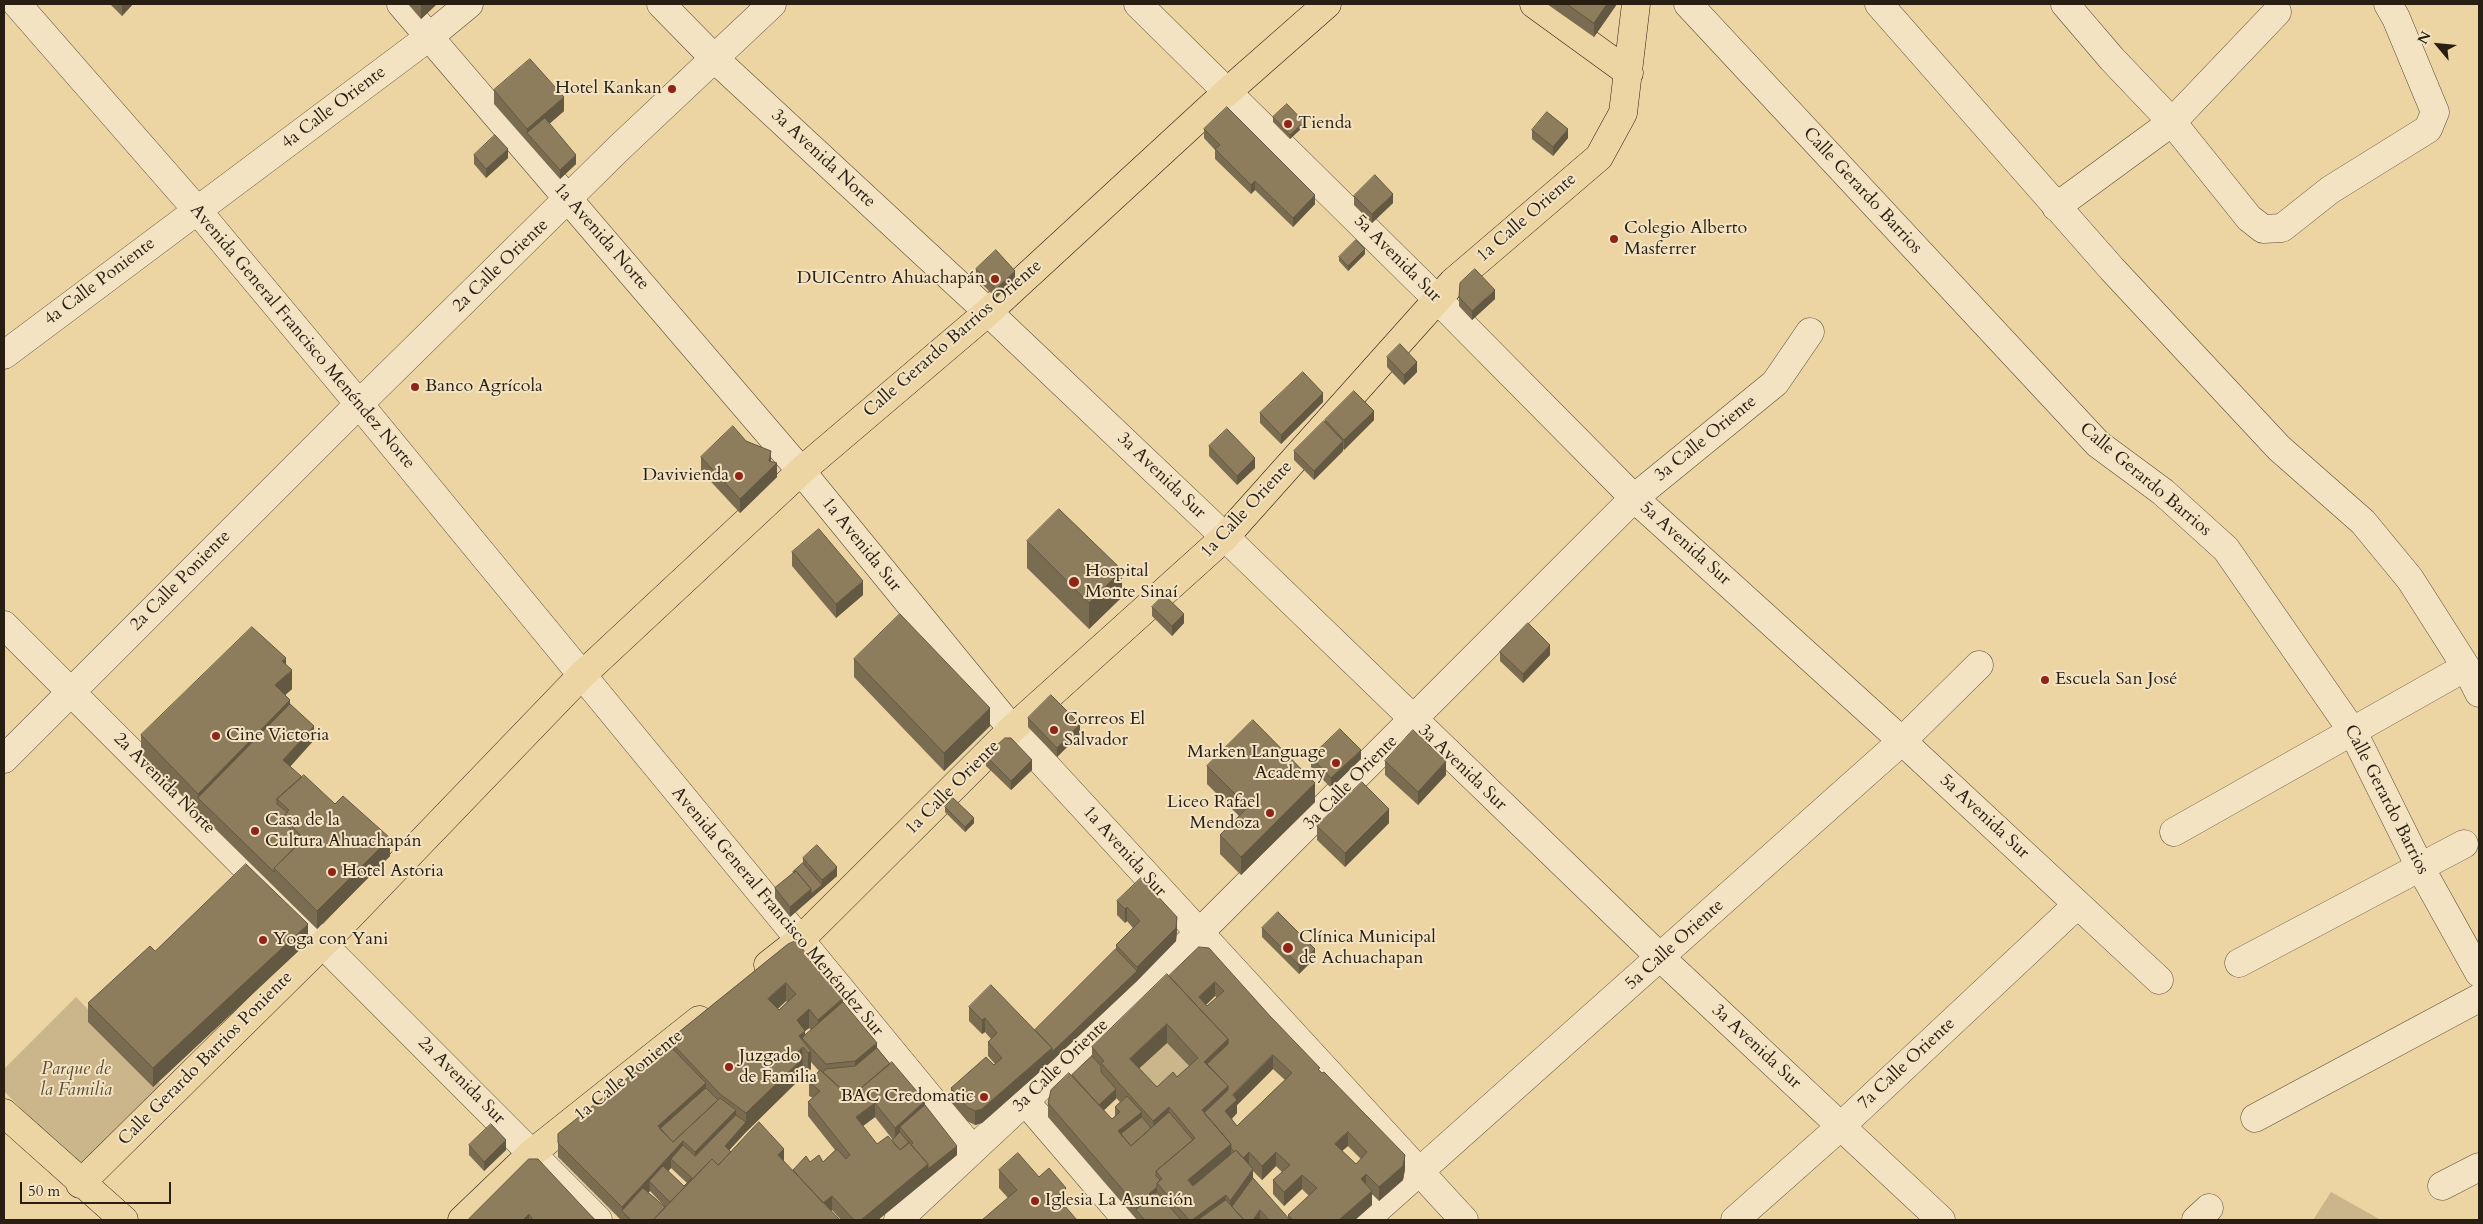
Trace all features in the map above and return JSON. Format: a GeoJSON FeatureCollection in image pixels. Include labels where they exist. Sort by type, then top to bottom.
{"type":"FeatureCollection","features":[{"type":"Feature","properties":{"kind":"main road","name":"Calle Gerardo Barrios Oriente"},"geometry":{"type":"LineString","coordinates":[[581,676],[801,470],[988,312],[1227,92],[1327,4]]}},
{"type":"Feature","properties":{"kind":"main road"},"geometry":{"type":"LineString","coordinates":[[1534,4],[1629,73]]}},
{"type":"Feature","properties":{"kind":"main road","name":"1a Calle Oriente"},"geometry":{"type":"LineString","coordinates":[[801,939],[1012,729],[1226,537],[1436,298],[1598,157],[1623,113],[1636,4]]}},
{"type":"Feature","properties":{"kind":"main road","name":"Calle Gerardo Barrios Poniente"},"geometry":{"type":"LineString","coordinates":[[80,1184],[324,943],[581,676]]}},
{"type":"Feature","properties":{"kind":"main road"},"geometry":{"type":"LineString","coordinates":[[747,982],[801,939]]}},
{"type":"Feature","properties":{"kind":"main road","name":"1a Calle Poniente"},"geometry":{"type":"LineString","coordinates":[[462,1220],[532,1153],[716,1006]]}},
{"type":"Feature","properties":{"kind":"main road"},"geometry":{"type":"LineString","coordinates":[[4,1113],[80,1184],[124,1220]]}},
{"type":"Feature","properties":{"kind":"street","name":"Avenida General Francisco Menéndez Norte"},"geometry":{"type":"LineString","coordinates":[[17,4],[197,210],[360,404],[581,676]]}},
{"type":"Feature","properties":{"kind":"street","name":"1a Avenida Norte"},"geometry":{"type":"LineString","coordinates":[[401,4],[801,470]]}},
{"type":"Feature","properties":{"kind":"street","name":"4a Calle Oriente"},"geometry":{"type":"LineString","coordinates":[[197,210],[428,37],[469,4]]}},
{"type":"Feature","properties":{"kind":"street","name":"3a Avenida Norte"},"geometry":{"type":"LineString","coordinates":[[661,4],[715,58],[988,312]]}},
{"type":"Feature","properties":{"kind":"street","name":"2a Calle Oriente"},"geometry":{"type":"LineString","coordinates":[[360,404],[620,148],[772,4]]}},
{"type":"Feature","properties":{"kind":"street","name":"5a Avenida Sur"},"geometry":{"type":"LineString","coordinates":[[1138,4],[1436,298],[1634,498],[1902,741],[2159,980]]}},
{"type":"Feature","properties":{"kind":"street","name":"Calle Gerardo Barrios"},"geometry":{"type":"LineString","coordinates":[[1688,4],[2098,444],[2163,492],[2226,549],[2353,732],[2420,866],[2479,973]]}},
{"type":"Feature","properties":{"kind":"street"},"geometry":{"type":"LineString","coordinates":[[1878,4],[2056,207],[2279,448],[2363,522],[2410,579],[2466,667],[2479,693]]}},
{"type":"Feature","properties":{"kind":"street"},"geometry":{"type":"LineString","coordinates":[[2065,4],[2112,59],[2172,122],[2250,218],[2264,229],[2282,228],[2330,190],[2428,129],[2435,112],[2396,18],[2388,4]]}},
{"type":"Feature","properties":{"kind":"street"},"geometry":{"type":"LineString","coordinates":[[2056,207],[2172,122],[2277,12]]}},
{"type":"Feature","properties":{"kind":"street","name":"4a Calle Poniente"},"geometry":{"type":"LineString","coordinates":[[4,355],[197,210]]}},
{"type":"Feature","properties":{"kind":"street","name":"3a Avenida Sur"},"geometry":{"type":"LineString","coordinates":[[988,312],[1226,537],[1661,958],[1941,1220]]}},
{"type":"Feature","properties":{"kind":"street","name":"3a Calle Oriente"},"geometry":{"type":"LineString","coordinates":[[898,1220],[1025,1101],[1199,933],[1414,721],[1634,498],[1774,383],[1810,332]]}},
{"type":"Feature","properties":{"kind":"street","name":"2a Calle Poniente"},"geometry":{"type":"LineString","coordinates":[[4,759],[70,691],[360,404]]}},
{"type":"Feature","properties":{"kind":"street","name":"1a Avenida Sur"},"geometry":{"type":"LineString","coordinates":[[801,470],[1012,729],[1464,1220]]}},
{"type":"Feature","properties":{"kind":"street","name":"2a Avenida Norte"},"geometry":{"type":"LineString","coordinates":[[4,625],[324,943]]}},
{"type":"Feature","properties":{"kind":"street","name":"5a Calle Oriente"},"geometry":{"type":"LineString","coordinates":[[1365,1220],[1420,1173],[1902,741],[1979,665]]}},
{"type":"Feature","properties":{"kind":"street"},"geometry":{"type":"LineString","coordinates":[[2174,832],[2466,667]]}},
{"type":"Feature","properties":{"kind":"street","name":"Avenida General Francisco Menéndez Sur"},"geometry":{"type":"LineString","coordinates":[[581,676],[801,939],[972,1149]]}},
{"type":"Feature","properties":{"kind":"street"},"geometry":{"type":"LineString","coordinates":[[2239,963],[2464,844]]}},
{"type":"Feature","properties":{"kind":"street","name":"7a Calle Oriente"},"geometry":{"type":"LineString","coordinates":[[1735,1220],[1840,1127],[2077,905]]}},
{"type":"Feature","properties":{"kind":"street","name":"2a Avenida Sur"},"geometry":{"type":"LineString","coordinates":[[324,943],[598,1220]]}},
{"type":"Feature","properties":{"kind":"street"},"geometry":{"type":"LineString","coordinates":[[2255,1118],[2479,998]]}},
{"type":"Feature","properties":{"kind":"street"},"geometry":{"type":"LineString","coordinates":[[1025,1101],[1127,1220]]}},
{"type":"Feature","properties":{"kind":"street"},"geometry":{"type":"LineString","coordinates":[[2442,1186],[2479,1167]]}},
{"type":"Feature","properties":{"kind":"green space","name":"Parque de la Familia"},"geometry":{"type":"Polygon","coordinates":[[[76,997],[162,1085],[79,1167],[4,1091],[4,1069],[76,997]]]}},
{"type":"Feature","properties":{"kind":"green space"},"geometry":{"type":"Polygon","coordinates":[[[1167,1043],[1198,1076],[1157,1105],[1130,1077],[1167,1043]]]}},
{"type":"Feature","properties":{"kind":"green space"},"geometry":{"type":"Polygon","coordinates":[[[2331,1192],[2381,1220],[2313,1220],[2331,1192]]]}},
{"type":"Feature","properties":{"kind":"building"},"geometry":{"type":"Polygon","coordinates":[[[1567,4],[1607,4],[1594,23],[1567,4]]]}},
{"type":"Feature","properties":{"kind":"building"},"geometry":{"type":"Polygon","coordinates":[[[530,59],[564,97],[527,129],[494,90],[530,59]]]}},
{"type":"Feature","properties":{"kind":"building","name":"Tienda"},"geometry":{"type":"Polygon","coordinates":[[[1287,104],[1304,122],[1290,135],[1273,117],[1287,104]]]}},
{"type":"Feature","properties":{"kind":"building"},"geometry":{"type":"Polygon","coordinates":[[[1227,107],[1315,195],[1293,218],[1255,181],[1251,185],[1215,149],[1220,145],[1204,129],[1227,107]]]}},
{"type":"Feature","properties":{"kind":"building"},"geometry":{"type":"Polygon","coordinates":[[[1547,112],[1568,129],[1553,147],[1532,130],[1547,112]]]}},
{"type":"Feature","properties":{"kind":"building"},"geometry":{"type":"Polygon","coordinates":[[[545,118],[576,155],[560,170],[527,133],[545,118]]]}},
{"type":"Feature","properties":{"kind":"building"},"geometry":{"type":"Polygon","coordinates":[[[495,135],[508,149],[486,169],[474,155],[495,135]]]}},
{"type":"Feature","properties":{"kind":"building"},"geometry":{"type":"Polygon","coordinates":[[[1375,175],[1393,194],[1372,214],[1354,196],[1375,175]]]}},
{"type":"Feature","properties":{"kind":"building"},"geometry":{"type":"Polygon","coordinates":[[[1356,240],[1365,249],[1348,266],[1339,257],[1356,240]]]}},
{"type":"Feature","properties":{"kind":"building"},"geometry":{"type":"Polygon","coordinates":[[[996,250],[1015,271],[996,289],[976,269],[996,250]]]}},
{"type":"Feature","properties":{"kind":"building"},"geometry":{"type":"Polygon","coordinates":[[[1475,269],[1495,290],[1472,311],[1459,297],[1460,283],[1475,269]]]}},
{"type":"Feature","properties":{"kind":"building"},"geometry":{"type":"Polygon","coordinates":[[[1400,344],[1417,362],[1404,375],[1387,357],[1400,344]]]}},
{"type":"Feature","properties":{"kind":"building"},"geometry":{"type":"Polygon","coordinates":[[[1303,372],[1323,393],[1281,435],[1260,413],[1303,372]]]}},
{"type":"Feature","properties":{"kind":"building"},"geometry":{"type":"Polygon","coordinates":[[[1354,391],[1374,411],[1344,440],[1325,420],[1354,391]]]}},
{"type":"Feature","properties":{"kind":"building"},"geometry":{"type":"Polygon","coordinates":[[[1324,421],[1343,441],[1314,471],[1294,451],[1324,421]]]}},
{"type":"Feature","properties":{"kind":"building","name":"Davivienda"},"geometry":{"type":"Polygon","coordinates":[[[733,426],[746,441],[771,451],[769,461],[777,463],[740,499],[701,457],[733,426]]]}},
{"type":"Feature","properties":{"kind":"building"},"geometry":{"type":"Polygon","coordinates":[[[1227,429],[1255,458],[1237,476],[1209,446],[1227,429]]]}},
{"type":"Feature","properties":{"kind":"building"},"geometry":{"type":"Polygon","coordinates":[[[1059,509],[1122,570],[1089,603],[1027,541],[1059,509]]]}},
{"type":"Feature","properties":{"kind":"building"},"geometry":{"type":"Polygon","coordinates":[[[819,529],[863,581],[836,604],[792,552],[819,529]]]}},
{"type":"Feature","properties":{"kind":"building"},"geometry":{"type":"Polygon","coordinates":[[[1164,595],[1184,614],[1172,626],[1152,607],[1164,595]]]}},
{"type":"Feature","properties":{"kind":"building"},"geometry":{"type":"Polygon","coordinates":[[[900,614],[990,708],[944,753],[854,659],[900,614]]]}},
{"type":"Feature","properties":{"kind":"building"},"geometry":{"type":"Polygon","coordinates":[[[1528,623],[1550,645],[1523,674],[1500,652],[1528,623]]]}},
{"type":"Feature","properties":{"kind":"building","name":"Cine Victoria"},"geometry":{"type":"Polygon","coordinates":[[[252,627],[286,658],[282,661],[292,670],[275,685],[290,700],[198,794],[141,735],[252,627]]]}},
{"type":"Feature","properties":{"kind":"building","name":"Correos El Salvador"},"geometry":{"type":"Polygon","coordinates":[[[1051,695],[1080,724],[1057,748],[1028,718],[1051,695]]]}},
{"type":"Feature","properties":{"kind":"building"},"geometry":{"type":"Polygon","coordinates":[[[290,704],[314,726],[283,760],[302,777],[277,799],[277,804],[287,812],[283,817],[283,821],[301,841],[274,868],[274,872],[198,798],[290,704]]]}},
{"type":"Feature","properties":{"kind":"building","name":"Liceo Rafael Mendoza"},"geometry":{"type":"Polygon","coordinates":[[[1253,720],[1315,783],[1241,857],[1220,835],[1248,807],[1207,766],[1253,720]]]}},
{"type":"Feature","properties":{"kind":"building","name":"Marken Language Academy"},"geometry":{"type":"Polygon","coordinates":[[[1340,729],[1361,750],[1331,778],[1311,757],[1340,729]]]}},
{"type":"Feature","properties":{"kind":"building"},"geometry":{"type":"Polygon","coordinates":[[[1413,730],[1446,761],[1418,792],[1385,761],[1413,730]]]}},
{"type":"Feature","properties":{"kind":"building"},"geometry":{"type":"Polygon","coordinates":[[[1005,738],[1011,738],[1032,760],[1011,781],[986,756],[1005,738]]]}},
{"type":"Feature","properties":{"kind":"building","name":"Hotel Astoria"},"geometry":{"type":"Polygon","coordinates":[[[304,775],[335,804],[343,796],[390,838],[317,911],[274,868],[304,839],[283,817],[289,810],[277,799],[304,775]]]}},
{"type":"Feature","properties":{"kind":"building"},"geometry":{"type":"Polygon","coordinates":[[[1362,782],[1389,809],[1345,853],[1317,826],[1362,782]]]}},
{"type":"Feature","properties":{"kind":"building"},"geometry":{"type":"Polygon","coordinates":[[[953,798],[974,818],[965,827],[945,807],[953,798]]]}},
{"type":"Feature","properties":{"kind":"building"},"geometry":{"type":"Polygon","coordinates":[[[817,845],[837,867],[822,880],[803,858],[817,845]]]}},
{"type":"Feature","properties":{"kind":"building"},"geometry":{"type":"Polygon","coordinates":[[[803,863],[822,885],[811,894],[811,889],[796,871],[793,872],[803,863]]]}},
{"type":"Feature","properties":{"kind":"building"},"geometry":{"type":"Polygon","coordinates":[[[246,864],[308,924],[153,1068],[88,1003],[150,946],[155,951],[246,864]]]}},
{"type":"Feature","properties":{"kind":"building"},"geometry":{"type":"Polygon","coordinates":[[[796,871],[811,889],[790,907],[775,888],[796,871]]]}},
{"type":"Feature","properties":{"kind":"building"},"geometry":{"type":"Polygon","coordinates":[[[1141,878],[1177,917],[1176,928],[1137,967],[1116,945],[1140,921],[1127,907],[1125,909],[1117,901],[1141,878]]]}},
{"type":"Feature","properties":{"kind":"building","name":"Clínica Municipal de Achuachapan"},"geometry":{"type":"Polygon","coordinates":[[[1278,912],[1315,949],[1299,965],[1262,928],[1278,912]]]}},
{"type":"Feature","properties":{"kind":"building"},"geometry":{"type":"Polygon","coordinates":[[[796,941],[843,998],[818,1020],[809,1009],[797,1020],[805,1031],[799,1036],[811,1051],[808,1053],[803,1047],[793,1056],[798,1063],[746,1113],[720,1094],[669,1040],[788,944],[796,941]],[[786,983],[768,999],[779,1010],[796,994],[786,983]]]}},
{"type":"Feature","properties":{"kind":"building"},"geometry":{"type":"Polygon","coordinates":[[[1199,947],[1209,948],[1320,1068],[1318,1069],[1322,1073],[1324,1072],[1405,1155],[1403,1166],[1379,1187],[1366,1174],[1361,1179],[1372,1191],[1339,1220],[1293,1220],[1288,1215],[1317,1188],[1302,1175],[1284,1192],[1273,1180],[1290,1165],[1276,1152],[1262,1166],[1249,1152],[1243,1158],[1236,1150],[1234,1152],[1231,1144],[1204,1113],[1228,1090],[1228,1086],[1207,1064],[1228,1044],[1228,1039],[1169,976],[1199,947]],[[1215,982],[1199,997],[1207,1006],[1224,991],[1215,982]],[[1273,1055],[1233,1095],[1237,1100],[1225,1111],[1237,1126],[1292,1073],[1273,1055]],[[1348,1132],[1335,1144],[1356,1164],[1367,1152],[1348,1132]]]}},
{"type":"Feature","properties":{"kind":"building"},"geometry":{"type":"Polygon","coordinates":[[[1116,949],[1137,971],[1052,1052],[1052,1048],[1035,1030],[1116,949]]]}},
{"type":"Feature","properties":{"kind":"building"},"geometry":{"type":"Polygon","coordinates":[[[1167,974],[1228,1039],[1204,1062],[1228,1086],[1202,1110],[1231,1144],[1188,1180],[1193,1186],[1236,1150],[1253,1169],[1230,1201],[1226,1195],[1192,1220],[1189,1220],[1157,1183],[1162,1179],[1156,1171],[1195,1138],[1169,1107],[1153,1121],[1101,1063],[1104,1061],[1092,1047],[1167,974]],[[1167,1024],[1130,1059],[1157,1087],[1173,1072],[1177,1077],[1198,1058],[1167,1024]]]}},
{"type":"Feature","properties":{"kind":"building"},"geometry":{"type":"Polygon","coordinates":[[[991,985],[1052,1048],[982,1109],[975,1111],[967,1107],[951,1088],[986,1057],[994,1065],[1002,1058],[988,1042],[997,1033],[985,1018],[982,1020],[969,1007],[991,985]]]}},
{"type":"Feature","properties":{"kind":"building"},"geometry":{"type":"Polygon","coordinates":[[[843,1002],[877,1043],[855,1061],[826,1064],[802,1038],[843,1002]]]}},
{"type":"Feature","properties":{"kind":"building"},"geometry":{"type":"Polygon","coordinates":[[[669,1045],[706,1083],[658,1126],[673,1142],[720,1098],[736,1110],[695,1152],[683,1141],[622,1207],[558,1143],[558,1134],[669,1045]]]}},
{"type":"Feature","properties":{"kind":"building"},"geometry":{"type":"Polygon","coordinates":[[[877,1048],[890,1064],[850,1097],[823,1072],[826,1069],[855,1066],[877,1048]]]}},
{"type":"Feature","properties":{"kind":"building"},"geometry":{"type":"Polygon","coordinates":[[[1092,1056],[1101,1066],[1101,1072],[1116,1089],[1099,1105],[1072,1075],[1092,1056]]]}},
{"type":"Feature","properties":{"kind":"building"},"geometry":{"type":"Polygon","coordinates":[[[892,1062],[925,1101],[895,1128],[875,1103],[856,1117],[877,1144],[888,1136],[900,1150],[909,1142],[928,1164],[861,1220],[854,1220],[832,1196],[823,1203],[793,1170],[806,1156],[810,1162],[819,1155],[823,1162],[837,1149],[846,1159],[850,1155],[808,1102],[820,1091],[809,1082],[820,1070],[850,1097],[892,1062]]]}},
{"type":"Feature","properties":{"kind":"building"},"geometry":{"type":"Polygon","coordinates":[[[1069,1073],[1112,1119],[1120,1112],[1115,1107],[1127,1096],[1142,1112],[1118,1131],[1131,1146],[1169,1112],[1193,1140],[1156,1171],[1156,1176],[1160,1180],[1157,1183],[1157,1187],[1136,1205],[1048,1103],[1051,1090],[1069,1073]]]}},
{"type":"Feature","properties":{"kind":"building"},"geometry":{"type":"Polygon","coordinates":[[[706,1088],[718,1100],[673,1142],[660,1129],[706,1088]]]}},
{"type":"Feature","properties":{"kind":"building"},"geometry":{"type":"Polygon","coordinates":[[[925,1105],[957,1146],[928,1169],[928,1164],[911,1145],[913,1143],[900,1127],[925,1105]]]}},
{"type":"Feature","properties":{"kind":"building"},"geometry":{"type":"Polygon","coordinates":[[[736,1115],[746,1122],[725,1146],[731,1152],[718,1165],[712,1159],[670,1202],[649,1181],[663,1166],[684,1186],[692,1178],[671,1159],[683,1145],[695,1156],[736,1115]]]}},
{"type":"Feature","properties":{"kind":"building"},"geometry":{"type":"Polygon","coordinates":[[[1142,1117],[1151,1128],[1131,1146],[1121,1134],[1142,1117]]]}},
{"type":"Feature","properties":{"kind":"building"},"geometry":{"type":"Polygon","coordinates":[[[759,1122],[784,1149],[778,1155],[840,1220],[653,1220],[712,1159],[718,1165],[759,1122]]]}},
{"type":"Feature","properties":{"kind":"building"},"geometry":{"type":"Polygon","coordinates":[[[491,1124],[506,1140],[484,1162],[469,1145],[491,1124]]]}},
{"type":"Feature","properties":{"kind":"building"},"geometry":{"type":"Polygon","coordinates":[[[900,1132],[909,1143],[900,1150],[892,1141],[900,1132]]]}},
{"type":"Feature","properties":{"kind":"building"},"geometry":{"type":"Polygon","coordinates":[[[1018,1153],[1039,1177],[1049,1168],[1066,1188],[1057,1197],[1077,1220],[982,1220],[1017,1190],[999,1170],[1018,1153]]]}},
{"type":"Feature","properties":{"kind":"building"},"geometry":{"type":"Polygon","coordinates":[[[529,1159],[538,1159],[595,1220],[533,1220],[529,1214],[523,1220],[468,1220],[529,1159]]]}},
{"type":"Feature","properties":{"kind":"building"},"geometry":{"type":"Polygon","coordinates":[[[1253,1178],[1290,1220],[1269,1220],[1260,1210],[1253,1220],[1244,1220],[1232,1207],[1253,1178]]]}},
{"type":"Feature","properties":{"kind":"building"},"geometry":{"type":"Polygon","coordinates":[[[643,1188],[665,1207],[653,1220],[631,1220],[622,1211],[643,1188]]]}},
{"type":"Feature","properties":{"kind":"building"},"geometry":{"type":"Polygon","coordinates":[[[1157,1192],[1181,1220],[1145,1220],[1136,1210],[1157,1192]]]}},
{"type":"Feature","properties":{"kind":"building"},"geometry":{"type":"Polygon","coordinates":[[[1226,1200],[1244,1220],[1198,1220],[1226,1200]]]}},
{"type":"Feature","properties":{"kind":"place","name":"Hotel Kankan"},"geometry":{"type":"Point","coordinates":[672,89]}},
{"type":"Feature","properties":{"kind":"place","name":"Tienda"},"geometry":{"type":"Point","coordinates":[1288,124]}},
{"type":"Feature","properties":{"kind":"place","name":"Colegio Alberto Masferrer"},"geometry":{"type":"Point","coordinates":[1614,239]}},
{"type":"Feature","properties":{"kind":"place","name":"DUICentro Ahuachapán"},"geometry":{"type":"Point","coordinates":[995,279]}},
{"type":"Feature","properties":{"kind":"place","name":"Banco Agrícola"},"geometry":{"type":"Point","coordinates":[415,387]}},
{"type":"Feature","properties":{"kind":"place","name":"Davivienda"},"geometry":{"type":"Point","coordinates":[739,476]}},
{"type":"Feature","properties":{"kind":"place","name":"Hospital Monte Sinaí"},"geometry":{"type":"Point","coordinates":[1074,582]}},
{"type":"Feature","properties":{"kind":"place","name":"Escuela San José"},"geometry":{"type":"Point","coordinates":[2045,680]}},
{"type":"Feature","properties":{"kind":"place","name":"Correos El Salvador"},"geometry":{"type":"Point","coordinates":[1054,730]}},
{"type":"Feature","properties":{"kind":"place","name":"Cine Victoria"},"geometry":{"type":"Point","coordinates":[216,736]}},
{"type":"Feature","properties":{"kind":"place","name":"Marken Language Academy"},"geometry":{"type":"Point","coordinates":[1336,763]}},
{"type":"Feature","properties":{"kind":"place","name":"Liceo Rafael Mendoza"},"geometry":{"type":"Point","coordinates":[1270,813]}},
{"type":"Feature","properties":{"kind":"place","name":"Casa de la Cultura Ahuachapán"},"geometry":{"type":"Point","coordinates":[255,831]}},
{"type":"Feature","properties":{"kind":"place","name":"Hotel Astoria"},"geometry":{"type":"Point","coordinates":[332,872]}},
{"type":"Feature","properties":{"kind":"place","name":"Yoga con Yani"},"geometry":{"type":"Point","coordinates":[263,940]}},
{"type":"Feature","properties":{"kind":"place","name":"Clínica Municipal de Achuachapan"},"geometry":{"type":"Point","coordinates":[1288,948]}},
{"type":"Feature","properties":{"kind":"place","name":"Juzgado de Familia"},"geometry":{"type":"Point","coordinates":[729,1067]}},
{"type":"Feature","properties":{"kind":"place","name":"BAC Credomatic"},"geometry":{"type":"Point","coordinates":[984,1097]}},
{"type":"Feature","properties":{"kind":"place","name":"Iglesia La Asunción"},"geometry":{"type":"Point","coordinates":[1035,1201]}}]}
